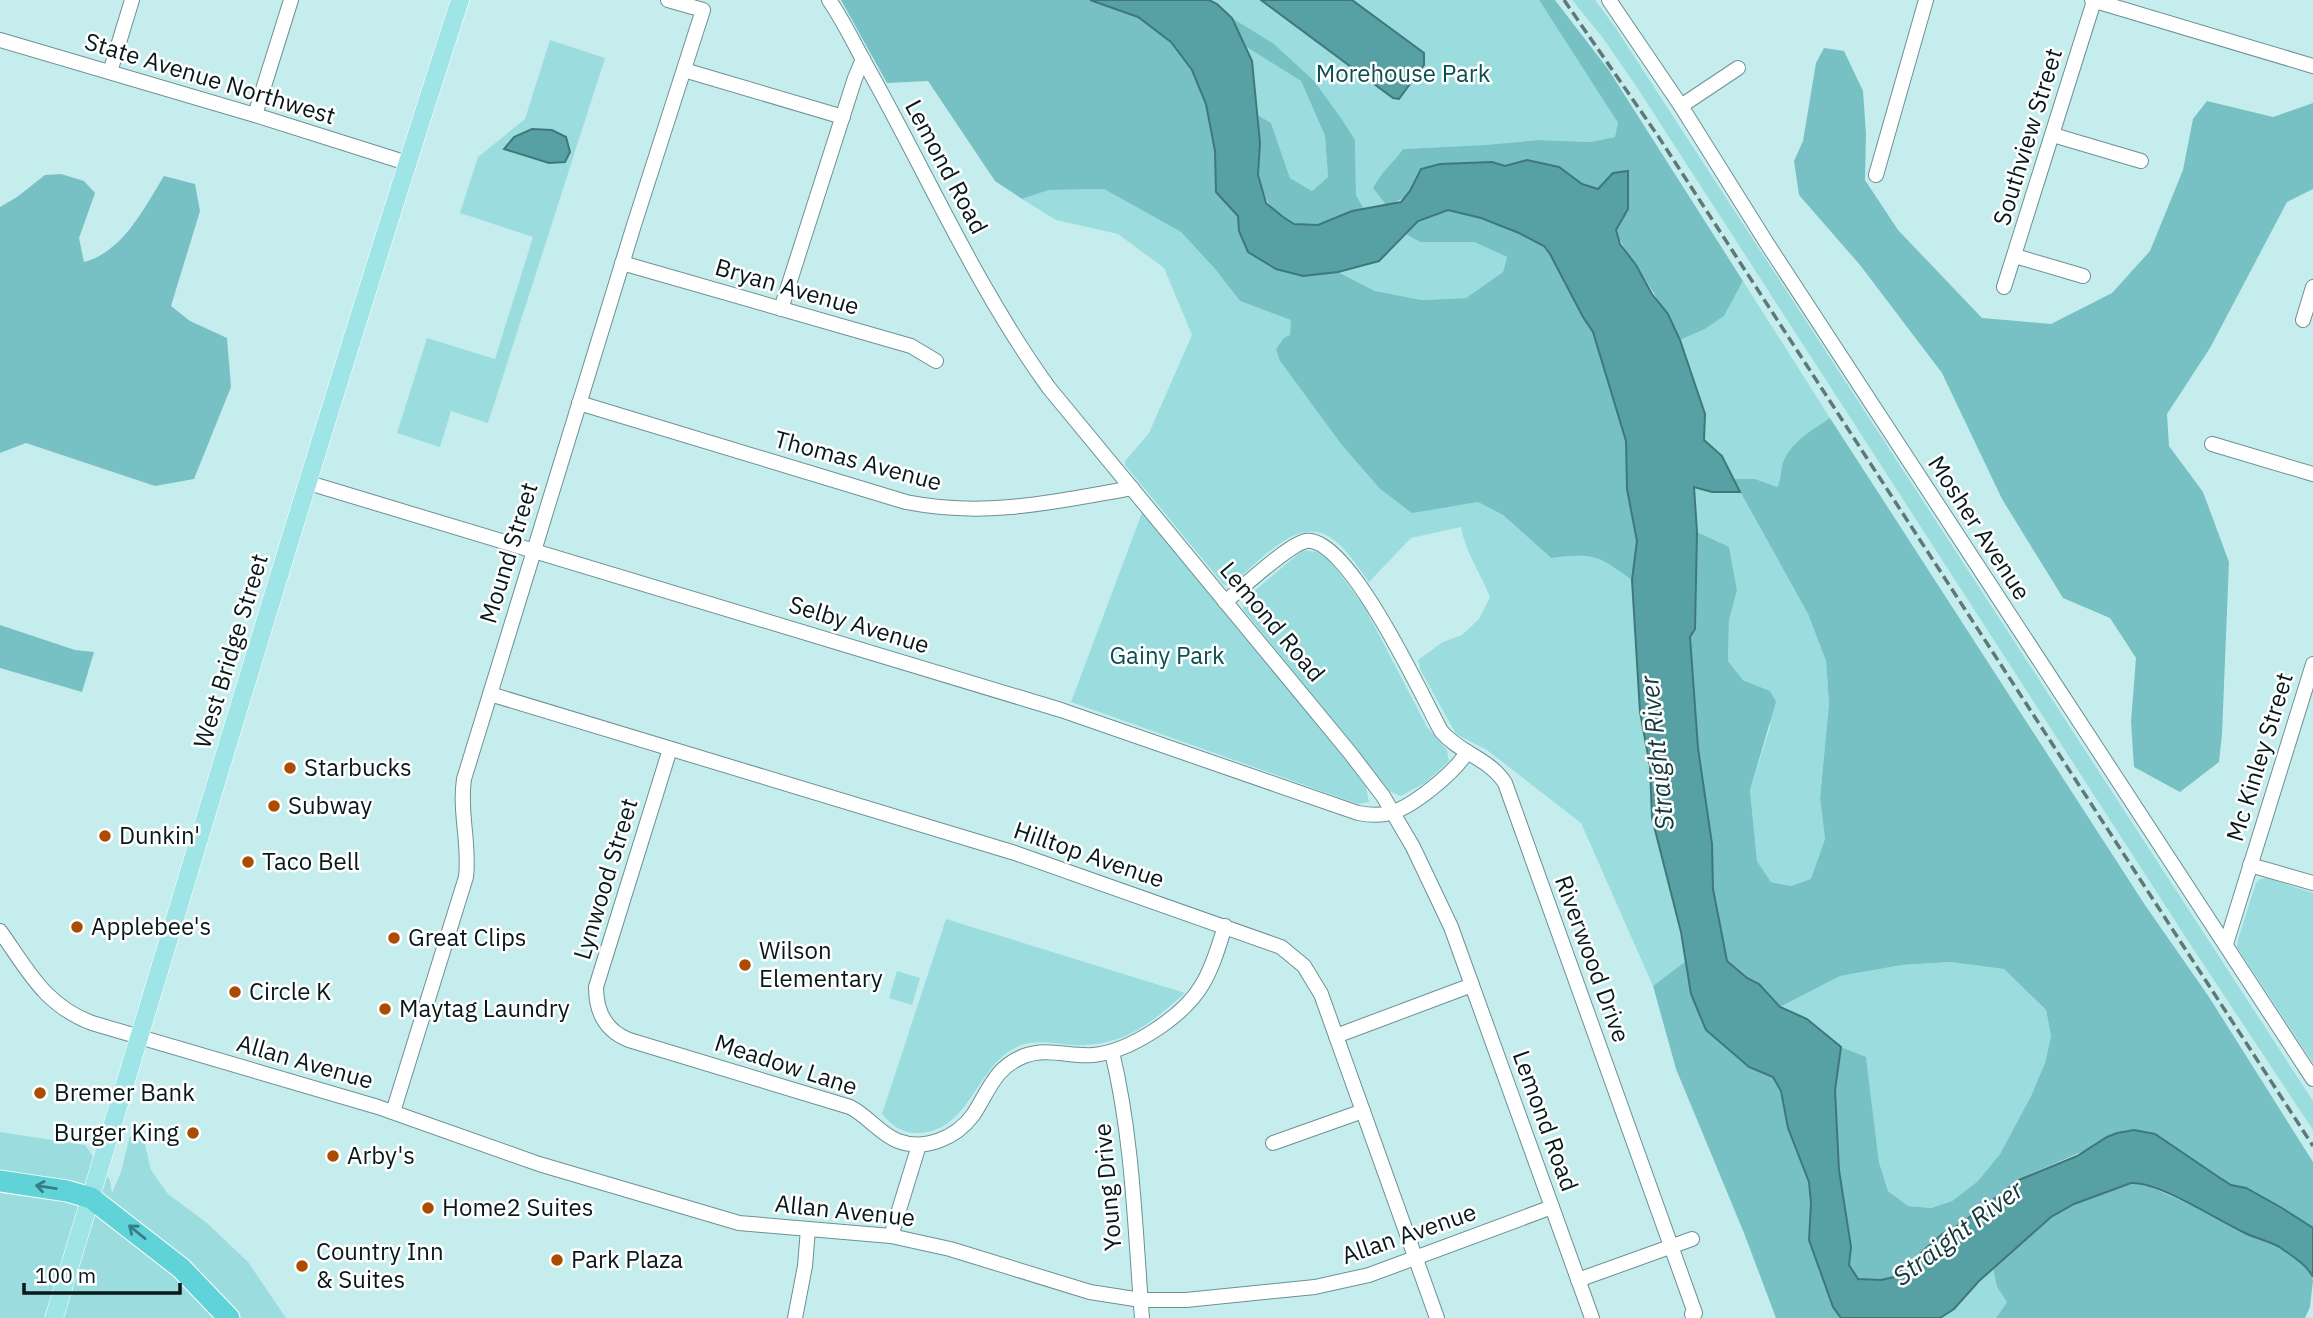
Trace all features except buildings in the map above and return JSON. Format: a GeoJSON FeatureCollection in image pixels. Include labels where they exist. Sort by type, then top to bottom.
{"type":"FeatureCollection","features":[{"type":"Feature","properties":{"kind":"highway"},"geometry":{"type":"LineString","coordinates":[[0,1181],[67,1191],[91,1198],[181,1268],[229,1318]]}},
{"type":"Feature","properties":{"kind":"main road","name":"West Bridge Street"},"geometry":{"type":"LineString","coordinates":[[54,1318],[407,163],[460,0]]}},
{"type":"Feature","properties":{"kind":"street"},"geometry":{"type":"LineString","coordinates":[[110,72],[132,0]]}},
{"type":"Feature","properties":{"kind":"street"},"geometry":{"type":"LineString","coordinates":[[255,115],[291,0]]}},
{"type":"Feature","properties":{"kind":"street","name":"Mound Street"},"geometry":{"type":"LineString","coordinates":[[393,1112],[466,877],[467,850],[461,795],[464,779],[622,263],[703,10],[668,0]]}},
{"type":"Feature","properties":{"kind":"street","name":"Lemond Road"},"geometry":{"type":"LineString","coordinates":[[829,0],[992,304],[1049,388],[1351,754],[1393,813],[1434,887],[1592,1318]]}},
{"type":"Feature","properties":{"kind":"street","name":"Mosher Avenue"},"geometry":{"type":"LineString","coordinates":[[1609,0],[1681,106],[1768,245],[2313,1079]]}},
{"type":"Feature","properties":{"kind":"street"},"geometry":{"type":"LineString","coordinates":[[1876,175],[1926,0]]}},
{"type":"Feature","properties":{"kind":"street"},"geometry":{"type":"LineString","coordinates":[[2093,0],[2313,66]]}},
{"type":"Feature","properties":{"kind":"street","name":"Southview Street"},"geometry":{"type":"LineString","coordinates":[[2004,287],[2093,0]]}},
{"type":"Feature","properties":{"kind":"street","name":"State Avenue Northwest"},"geometry":{"type":"LineString","coordinates":[[0,40],[407,163]]}},
{"type":"Feature","properties":{"kind":"street"},"geometry":{"type":"LineString","coordinates":[[781,309],[863,60]]}},
{"type":"Feature","properties":{"kind":"street"},"geometry":{"type":"LineString","coordinates":[[1681,106],[1738,68]]}},
{"type":"Feature","properties":{"kind":"street"},"geometry":{"type":"LineString","coordinates":[[684,70],[843,117]]}},
{"type":"Feature","properties":{"kind":"street"},"geometry":{"type":"LineString","coordinates":[[2053,135],[2141,161]]}},
{"type":"Feature","properties":{"kind":"street"},"geometry":{"type":"LineString","coordinates":[[2015,256],[2083,276]]}},
{"type":"Feature","properties":{"kind":"street","name":"Bryan Avenue"},"geometry":{"type":"LineString","coordinates":[[622,263],[911,346],[936,361]]}},
{"type":"Feature","properties":{"kind":"street"},"geometry":{"type":"LineString","coordinates":[[2303,320],[2313,287]]}},
{"type":"Feature","properties":{"kind":"street","name":"Thomas Avenue"},"geometry":{"type":"LineString","coordinates":[[579,403],[906,502],[934,508],[1014,508],[1132,488]]}},
{"type":"Feature","properties":{"kind":"street"},"geometry":{"type":"LineString","coordinates":[[2212,444],[2313,474]]}},
{"type":"Feature","properties":{"kind":"street","name":"Selby Avenue"},"geometry":{"type":"LineString","coordinates":[[309,483],[1061,710],[1358,813],[1393,813]]}},
{"type":"Feature","properties":{"kind":"street","name":"Riverwood Drive"},"geometry":{"type":"LineString","coordinates":[[1226,602],[1295,545],[1313,541],[1327,547],[1376,609],[1441,731],[1448,740],[1490,766],[1505,783],[1695,1313],[1692,1314]]}},
{"type":"Feature","properties":{"kind":"street","name":"Mc Kinley Street"},"geometry":{"type":"LineString","coordinates":[[2225,944],[2313,664]]}},
{"type":"Feature","properties":{"kind":"street","name":"Hilltop Avenue"},"geometry":{"type":"LineString","coordinates":[[490,694],[1015,853],[1282,947],[1304,966],[1321,993],[1437,1318]]}},
{"type":"Feature","properties":{"kind":"street"},"geometry":{"type":"LineString","coordinates":[[2297,714],[2313,719]]}},
{"type":"Feature","properties":{"kind":"street","name":"Lynwood Street"},"geometry":{"type":"LineString","coordinates":[[605,1023],[596,1000],[596,987],[670,749]]}},
{"type":"Feature","properties":{"kind":"street"},"geometry":{"type":"LineString","coordinates":[[1393,813],[1441,782],[1467,752]]}},
{"type":"Feature","properties":{"kind":"street"},"geometry":{"type":"LineString","coordinates":[[2250,865],[2313,883]]}},
{"type":"Feature","properties":{"kind":"street"},"geometry":{"type":"LineString","coordinates":[[891,1236],[919,1145],[941,1140],[964,1126],[992,1081],[1015,1060],[1039,1052],[1087,1055],[1112,1052],[1142,1039],[1192,1000],[1209,972],[1226,926]]}},
{"type":"Feature","properties":{"kind":"street","name":"Allan Avenue"},"geometry":{"type":"LineString","coordinates":[[0,931],[43,990],[60,1007],[81,1019],[393,1112],[539,1164],[739,1223],[891,1236],[939,1246],[1090,1292],[1141,1300],[1186,1300],[1315,1287],[1369,1275],[1552,1207]]}},
{"type":"Feature","properties":{"kind":"street"},"geometry":{"type":"LineString","coordinates":[[1336,1036],[1472,985]]}},
{"type":"Feature","properties":{"kind":"street","name":"Meadow Lane"},"geometry":{"type":"LineString","coordinates":[[605,1023],[612,1031],[629,1040],[850,1107],[895,1140],[919,1145]]}},
{"type":"Feature","properties":{"kind":"street","name":"Young Drive"},"geometry":{"type":"LineString","coordinates":[[1112,1052],[1127,1126],[1142,1318]]}},
{"type":"Feature","properties":{"kind":"street"},"geometry":{"type":"LineString","coordinates":[[1273,1143],[1363,1111]]}},
{"type":"Feature","properties":{"kind":"street"},"geometry":{"type":"LineString","coordinates":[[795,1318],[805,1266],[808,1229]]}},
{"type":"Feature","properties":{"kind":"street"},"geometry":{"type":"LineString","coordinates":[[1578,1280],[1692,1239]]}},
{"type":"Feature","properties":{"kind":"green space","name":"Morehouse Park"},"geometry":{"type":"Polygon","coordinates":[[[1209,0],[1539,0],[1618,123],[1616,137],[1591,142],[1539,140],[1403,149],[1373,187],[1386,205],[1364,209],[1356,195],[1355,140],[1314,82],[1273,43],[1232,18],[1209,0]]]}},
{"type":"Feature","properties":{"kind":"green space"},"geometry":{"type":"Polygon","coordinates":[[[1572,0],[1595,0],[1615,27],[2313,1101],[2313,1130],[1638,89],[1603,38],[1572,0]]]}},
{"type":"Feature","properties":{"kind":"green space"},"geometry":{"type":"Polygon","coordinates":[[[550,40],[605,58],[488,423],[451,411],[440,447],[397,433],[427,338],[495,359],[533,237],[460,213],[478,157],[525,119],[550,40]]]}},
{"type":"Feature","properties":{"kind":"green space"},"geometry":{"type":"Polygon","coordinates":[[[1245,46],[1301,81],[1325,136],[1328,177],[1312,191],[1290,178],[1271,123],[1258,115],[1252,61],[1245,46]]]}},
{"type":"Feature","properties":{"kind":"green space"},"geometry":{"type":"Polygon","coordinates":[[[1104,189],[1181,232],[1240,301],[1292,320],[1291,335],[1280,361],[1341,444],[1380,489],[1412,512],[1478,502],[1503,515],[1551,558],[1594,558],[1611,565],[1632,580],[1640,712],[1686,961],[1653,986],[1581,823],[1487,750],[1456,734],[1421,671],[1418,660],[1443,642],[1462,635],[1479,619],[1490,597],[1461,527],[1411,538],[1369,582],[1349,555],[1331,538],[1312,531],[1300,533],[1275,547],[1232,585],[1224,585],[1125,465],[1125,461],[1149,433],[1192,335],[1164,268],[1118,234],[1056,220],[1022,199],[1049,190],[1104,189]]]}},
{"type":"Feature","properties":{"kind":"green space"},"geometry":{"type":"Polygon","coordinates":[[[1404,233],[1420,242],[1474,242],[1507,257],[1503,272],[1466,298],[1422,300],[1375,291],[1338,272],[1379,261],[1404,233]]]}},
{"type":"Feature","properties":{"kind":"green space"},"geometry":{"type":"Polygon","coordinates":[[[1743,281],[1830,418],[1805,437],[1789,454],[1784,461],[1777,488],[1755,479],[1733,479],[1722,456],[1704,440],[1705,414],[1680,340],[1705,329],[1724,316],[1743,281]]]}},
{"type":"Feature","properties":{"kind":"green space"},"geometry":{"type":"Polygon","coordinates":[[[1694,487],[1712,492],[1740,492],[1808,614],[1826,661],[1829,704],[1820,798],[1825,839],[1812,879],[1791,886],[1771,882],[1757,861],[1750,790],[1770,727],[1770,691],[1743,680],[1728,661],[1729,620],[1737,590],[1729,548],[1697,532],[1694,487]]]}},
{"type":"Feature","properties":{"kind":"green space","name":"Gainy Park"},"geometry":{"type":"Polygon","coordinates":[[[1143,510],[1320,725],[1366,787],[1369,802],[1358,804],[1071,702],[1143,510]]]}},
{"type":"Feature","properties":{"kind":"green space"},"geometry":{"type":"Polygon","coordinates":[[[1303,550],[1317,552],[1329,559],[1364,606],[1427,727],[1447,750],[1449,761],[1426,782],[1401,796],[1389,791],[1243,609],[1246,598],[1303,550]]]}},
{"type":"Feature","properties":{"kind":"green space"},"geometry":{"type":"Polygon","coordinates":[[[2267,878],[2313,893],[2313,1063],[2237,947],[2256,883],[2267,878]]]}},
{"type":"Feature","properties":{"kind":"green space"},"geometry":{"type":"Polygon","coordinates":[[[946,919],[1185,993],[1147,1024],[1121,1038],[1090,1045],[1039,1042],[1019,1046],[1004,1055],[992,1067],[962,1109],[950,1121],[936,1129],[918,1133],[907,1132],[893,1125],[882,1114],[946,919]]]}},
{"type":"Feature","properties":{"kind":"green space"},"geometry":{"type":"Polygon","coordinates":[[[1950,962],[2004,969],[2046,1010],[2051,1036],[2045,1063],[2031,1096],[2000,1154],[1978,1181],[1952,1201],[1931,1208],[1908,1206],[1888,1191],[1879,1162],[1866,1058],[1841,1047],[1807,1019],[1780,1007],[1840,976],[1902,965],[1950,962]]]}},
{"type":"Feature","properties":{"kind":"green space"},"geometry":{"type":"Polygon","coordinates":[[[897,971],[920,978],[912,1005],[889,998],[897,971]]]}},
{"type":"Feature","properties":{"kind":"green space"},"geometry":{"type":"Polygon","coordinates":[[[0,1132],[85,1145],[110,1180],[112,1193],[121,1172],[130,1136],[144,1141],[151,1170],[168,1194],[207,1223],[248,1262],[286,1318],[0,1318],[0,1132]]]}},
{"type":"Feature","properties":{"kind":"green space"},"geometry":{"type":"Polygon","coordinates":[[[1993,1268],[1997,1287],[2007,1302],[1996,1318],[1940,1318],[1954,1309],[1993,1268]]]}},
{"type":"Feature","properties":{"kind":"shaded area"},"geometry":{"type":"Polygon","coordinates":[[[841,0],[1090,0],[1138,17],[1171,42],[1192,70],[1206,104],[1215,151],[1216,192],[1238,216],[1239,231],[1303,276],[1338,272],[1375,291],[1422,300],[1466,298],[1503,272],[1507,257],[1474,242],[1420,242],[1404,233],[1418,221],[1448,210],[1461,211],[1519,233],[1544,246],[1593,332],[1626,441],[1627,489],[1637,541],[1632,580],[1611,565],[1595,558],[1551,558],[1503,515],[1478,502],[1412,513],[1380,489],[1341,444],[1280,361],[1276,349],[1284,338],[1290,335],[1291,320],[1240,301],[1181,232],[1104,189],[1049,190],[1022,199],[995,181],[928,81],[887,83],[841,0]]]}},
{"type":"Feature","properties":{"kind":"shaded area"},"geometry":{"type":"Polygon","coordinates":[[[1539,0],[1555,0],[1608,69],[1743,281],[1724,316],[1705,329],[1680,340],[1623,246],[1616,230],[1628,209],[1613,173],[1598,189],[1582,184],[1559,167],[1527,160],[1505,166],[1492,162],[1421,170],[1405,197],[1386,205],[1373,188],[1403,149],[1539,140],[1591,142],[1615,137],[1618,123],[1539,0]]]}},
{"type":"Feature","properties":{"kind":"shaded area"},"geometry":{"type":"Polygon","coordinates":[[[1232,18],[1273,43],[1314,81],[1341,118],[1355,140],[1356,195],[1364,209],[1324,224],[1306,226],[1286,220],[1266,199],[1259,173],[1258,115],[1271,123],[1290,178],[1312,191],[1328,177],[1325,136],[1301,81],[1245,46],[1232,18]]]}},
{"type":"Feature","properties":{"kind":"shaded area"},"geometry":{"type":"Polygon","coordinates":[[[1824,48],[1844,51],[1863,91],[1865,180],[1898,230],[1982,318],[2051,324],[2112,293],[2150,251],[2183,170],[2193,119],[2207,101],[2273,117],[2313,103],[2313,189],[2287,202],[2210,348],[2167,414],[2169,446],[2203,492],[2229,562],[2219,762],[2180,792],[2134,767],[2131,722],[2136,658],[2110,618],[2063,598],[2002,499],[1942,373],[1860,265],[1799,195],[1794,161],[1803,141],[1816,63],[1824,48]]]}},
{"type":"Feature","properties":{"kind":"shaded area"},"geometry":{"type":"Polygon","coordinates":[[[61,174],[84,181],[95,193],[79,238],[84,262],[98,257],[121,239],[140,215],[164,176],[195,184],[200,211],[171,306],[190,321],[227,338],[231,387],[194,479],[155,486],[26,443],[0,453],[0,207],[45,175],[61,174]]]}},
{"type":"Feature","properties":{"kind":"shaded area"},"geometry":{"type":"Polygon","coordinates":[[[1830,418],[2145,905],[2209,997],[2313,1162],[2313,1228],[2246,1188],[2231,1185],[2155,1134],[2086,1150],[2035,1172],[1942,1234],[1894,1277],[1881,1280],[1858,1279],[1849,1265],[1851,1247],[1839,1170],[1835,1090],[1841,1047],[1866,1057],[1879,1162],[1888,1191],[1908,1206],[1931,1208],[1952,1201],[1978,1181],[2000,1154],[2031,1096],[2045,1063],[2051,1036],[2046,1010],[2004,969],[1950,962],[1902,965],[1840,976],[1780,1007],[1759,984],[1747,978],[1727,961],[1713,889],[1712,844],[1698,748],[1690,637],[1695,629],[1697,532],[1729,547],[1737,590],[1729,620],[1728,661],[1743,680],[1770,691],[1776,702],[1750,790],[1757,861],[1771,882],[1791,886],[1811,879],[1825,839],[1820,798],[1829,704],[1826,661],[1808,614],[1733,479],[1755,479],[1777,487],[1784,460],[1792,447],[1830,418]]]}},
{"type":"Feature","properties":{"kind":"shaded area"},"geometry":{"type":"Polygon","coordinates":[[[0,625],[75,650],[94,652],[82,692],[0,668],[0,625]]]}},
{"type":"Feature","properties":{"kind":"shaded area"},"geometry":{"type":"Polygon","coordinates":[[[1686,961],[1691,994],[1706,1030],[1749,1067],[1774,1077],[1781,1091],[1788,1128],[1809,1182],[1810,1240],[1833,1307],[1841,1318],[1776,1318],[1676,1069],[1653,986],[1686,961]]]}},
{"type":"Feature","properties":{"kind":"shaded area"},"geometry":{"type":"Polygon","coordinates":[[[2139,1182],[2214,1215],[2248,1235],[2278,1246],[2309,1269],[2313,1280],[2310,1307],[2305,1318],[1996,1318],[2007,1302],[1997,1287],[1993,1268],[2051,1217],[2074,1204],[2139,1182]]]}},
{"type":"Feature","properties":{"kind":"water","name":"Straight River"},"geometry":{"type":"Polygon","coordinates":[[[1090,0],[1209,0],[1232,18],[1252,61],[1260,143],[1258,175],[1266,203],[1294,224],[1318,225],[1352,211],[1401,202],[1421,169],[1440,164],[1492,162],[1505,166],[1527,160],[1559,167],[1582,184],[1598,189],[1613,173],[1628,171],[1628,209],[1616,230],[1620,244],[1668,314],[1680,340],[1705,414],[1704,440],[1722,456],[1740,492],[1712,492],[1694,487],[1697,532],[1695,629],[1690,637],[1698,748],[1712,844],[1713,889],[1727,961],[1747,978],[1759,984],[1780,1007],[1807,1019],[1841,1047],[1835,1090],[1839,1170],[1851,1247],[1849,1265],[1858,1279],[1881,1280],[1894,1277],[1942,1234],[1959,1225],[2019,1180],[2077,1156],[2107,1137],[2134,1130],[2155,1134],[2231,1185],[2246,1188],[2313,1228],[2313,1277],[2303,1265],[2277,1246],[2245,1233],[2157,1188],[2131,1183],[2074,1204],[2051,1217],[1979,1281],[1954,1309],[1940,1318],[1841,1318],[1833,1307],[1809,1240],[1809,1182],[1788,1128],[1781,1091],[1773,1077],[1749,1067],[1706,1030],[1691,994],[1681,932],[1652,818],[1650,766],[1640,712],[1632,580],[1637,541],[1627,489],[1626,441],[1593,332],[1550,254],[1544,246],[1519,233],[1481,218],[1448,210],[1418,221],[1379,261],[1338,272],[1303,276],[1276,269],[1248,252],[1239,231],[1238,216],[1216,192],[1215,151],[1206,104],[1192,70],[1171,42],[1138,17],[1090,0]]]}},
{"type":"Feature","properties":{"kind":"water"},"geometry":{"type":"Polygon","coordinates":[[[1261,0],[1352,0],[1424,53],[1424,65],[1399,99],[1393,98],[1261,0]]]}},
{"type":"Feature","properties":{"kind":"water"},"geometry":{"type":"Polygon","coordinates":[[[532,129],[552,130],[566,137],[570,152],[565,162],[549,163],[504,149],[514,137],[532,129]]]}},
{"type":"Feature","properties":{"kind":"railway"},"geometry":{"type":"LineString","coordinates":[[1564,0],[1658,136],[2313,1146]]}},
{"type":"Feature","properties":{"kind":"place","name":"Starbucks"},"geometry":{"type":"Point","coordinates":[290,768]}},
{"type":"Feature","properties":{"kind":"place","name":"Subway"},"geometry":{"type":"Point","coordinates":[274,806]}},
{"type":"Feature","properties":{"kind":"place","name":"Dunkin'"},"geometry":{"type":"Point","coordinates":[105,836]}},
{"type":"Feature","properties":{"kind":"place","name":"Taco Bell"},"geometry":{"type":"Point","coordinates":[248,862]}},
{"type":"Feature","properties":{"kind":"place","name":"Applebee's"},"geometry":{"type":"Point","coordinates":[77,927]}},
{"type":"Feature","properties":{"kind":"place","name":"Great Clips"},"geometry":{"type":"Point","coordinates":[394,938]}},
{"type":"Feature","properties":{"kind":"place","name":"Wilson Elementary"},"geometry":{"type":"Point","coordinates":[745,965]}},
{"type":"Feature","properties":{"kind":"place","name":"Circle K"},"geometry":{"type":"Point","coordinates":[235,992]}},
{"type":"Feature","properties":{"kind":"place","name":"Maytag Laundry"},"geometry":{"type":"Point","coordinates":[385,1009]}},
{"type":"Feature","properties":{"kind":"place","name":"Bremer Bank"},"geometry":{"type":"Point","coordinates":[40,1093]}},
{"type":"Feature","properties":{"kind":"place","name":"Burger King"},"geometry":{"type":"Point","coordinates":[193,1133]}},
{"type":"Feature","properties":{"kind":"place","name":"Arby's"},"geometry":{"type":"Point","coordinates":[333,1156]}},
{"type":"Feature","properties":{"kind":"place","name":"Home2 Suites"},"geometry":{"type":"Point","coordinates":[428,1208]}},
{"type":"Feature","properties":{"kind":"place","name":"Park Plaza"},"geometry":{"type":"Point","coordinates":[557,1260]}},
{"type":"Feature","properties":{"kind":"place","name":"Country Inn & Suites"},"geometry":{"type":"Point","coordinates":[302,1266]}}]}
